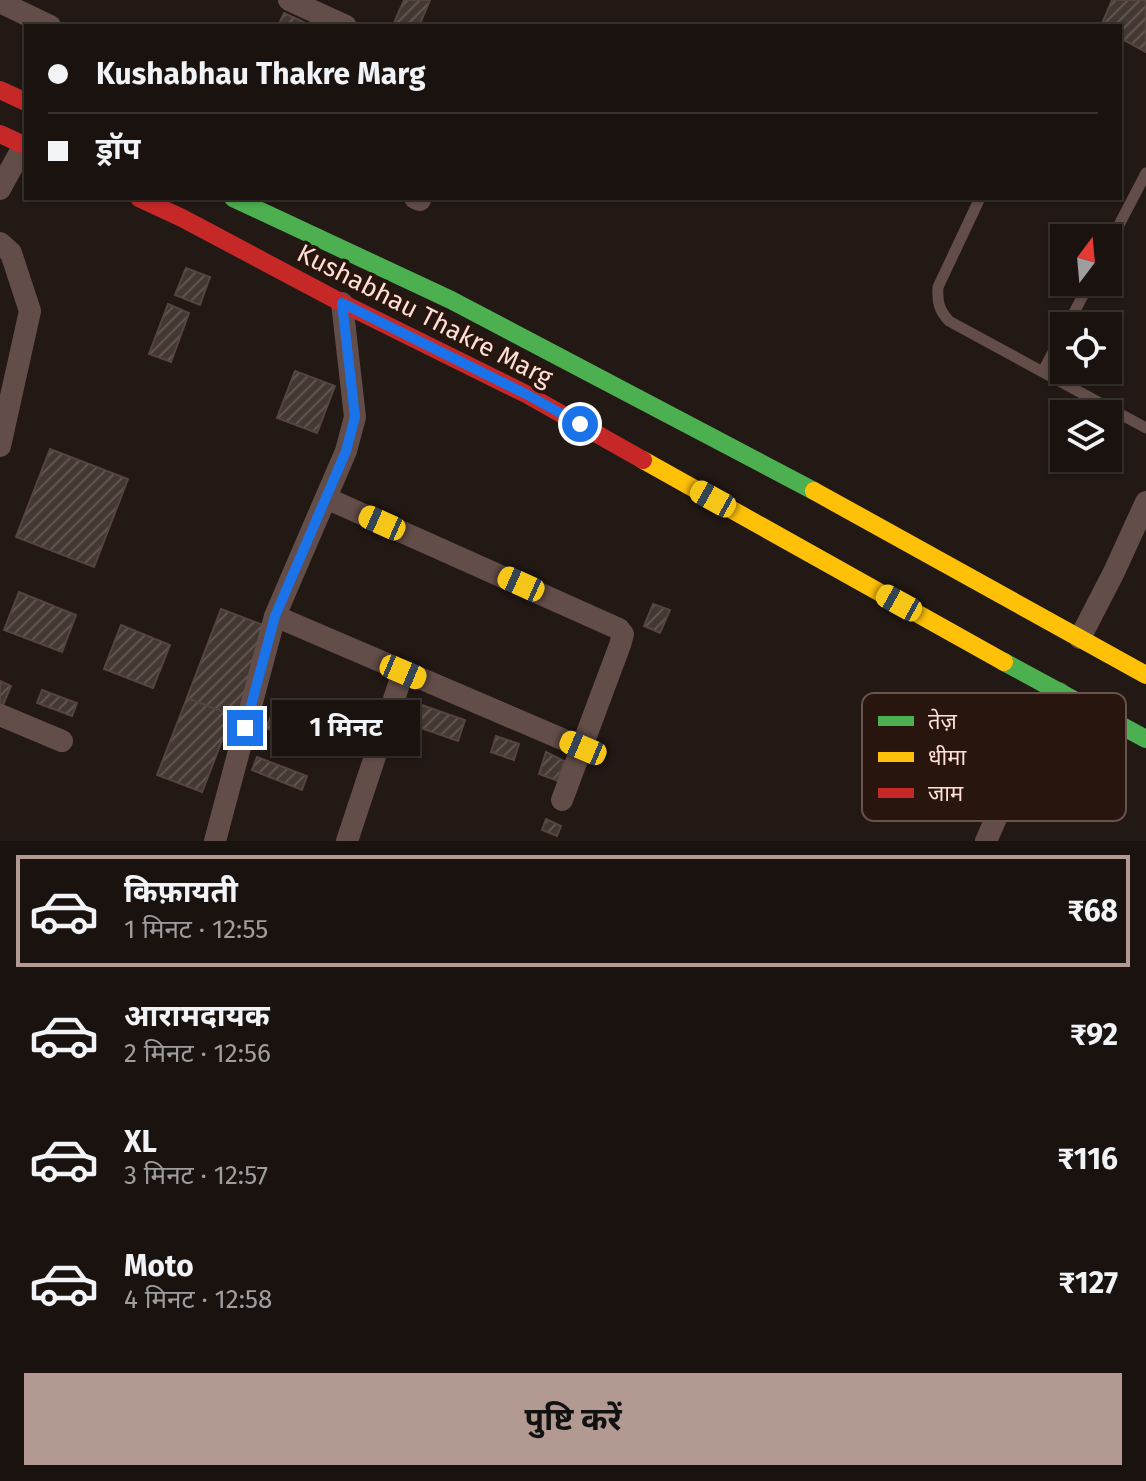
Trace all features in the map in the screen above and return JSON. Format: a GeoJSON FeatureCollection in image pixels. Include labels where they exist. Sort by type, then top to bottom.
{"type":"FeatureCollection","features":[{"type":"Feature","properties":{"kind":"main road"},"geometry":{"type":"LineString","coordinates":[[0,90],[24,101]]}},
{"type":"Feature","properties":{"kind":"main road"},"geometry":{"type":"LineString","coordinates":[[0,134],[24,146]]}},
{"type":"Feature","properties":{"kind":"main road","name":"Kushabhau Thakre Marg"},"geometry":{"type":"LineString","coordinates":[[143,200],[526,394],[1059,693]]}},
{"type":"Feature","properties":{"kind":"main road","name":"Kushabhau Thakre Marg"},"geometry":{"type":"LineString","coordinates":[[237,200],[451,300],[847,508],[1146,675]]}},
{"type":"Feature","properties":{"kind":"main road","name":"Kushabhau Thakre Marg"},"geometry":{"type":"LineString","coordinates":[[1126,728],[1146,739]]}},
{"type":"Feature","properties":{"kind":"street"},"geometry":{"type":"LineString","coordinates":[[289,0],[342,24]]}},
{"type":"Feature","properties":{"kind":"street"},"geometry":{"type":"LineString","coordinates":[[0,2],[46,24]]}},
{"type":"Feature","properties":{"kind":"street"},"geometry":{"type":"LineString","coordinates":[[0,189],[24,148]]}},
{"type":"Feature","properties":{"kind":"street"},"geometry":{"type":"LineString","coordinates":[[0,243],[11,253],[30,311],[0,446]]}},
{"type":"Feature","properties":{"kind":"street"},"geometry":{"type":"LineString","coordinates":[[215,841],[275,616],[346,451],[355,417],[342,303]]}},
{"type":"Feature","properties":{"kind":"street"},"geometry":{"type":"LineString","coordinates":[[326,498],[619,629],[623,634],[562,800]]}},
{"type":"Feature","properties":{"kind":"street"},"geometry":{"type":"LineString","coordinates":[[1080,638],[1146,502]]}},
{"type":"Feature","properties":{"kind":"street"},"geometry":{"type":"LineString","coordinates":[[275,616],[583,748]]}},
{"type":"Feature","properties":{"kind":"street"},"geometry":{"type":"LineString","coordinates":[[347,841],[403,672]]}},
{"type":"Feature","properties":{"kind":"street"},"geometry":{"type":"LineString","coordinates":[[0,715],[62,741]]}},
{"type":"Feature","properties":{"kind":"street"},"geometry":{"type":"LineString","coordinates":[[986,841],[995,821]]}},
{"type":"Feature","properties":{"kind":"lane"},"geometry":{"type":"LineString","coordinates":[[1119,224],[1146,173]]}},
{"type":"Feature","properties":{"kind":"lane"},"geometry":{"type":"LineString","coordinates":[[979,200],[938,287],[937,300],[941,311],[949,321],[1146,428]]}},
{"type":"Feature","properties":{"kind":"lane"},"geometry":{"type":"LineString","coordinates":[[1043,371],[1050,358]]}},
{"type":"Feature","properties":{"kind":"building"},"geometry":{"type":"Polygon","coordinates":[[[404,0],[430,0],[420,24],[394,23],[404,0]]]}},
{"type":"Feature","properties":{"kind":"building"},"geometry":{"type":"Polygon","coordinates":[[[1112,0],[1146,0],[1146,52],[1122,39],[1122,24],[1102,24],[1112,0]]]}},
{"type":"Feature","properties":{"kind":"building"},"geometry":{"type":"Polygon","coordinates":[[[284,13],[308,24],[279,24],[284,13]]]}},
{"type":"Feature","properties":{"kind":"building"},"geometry":{"type":"Polygon","coordinates":[[[186,268],[210,277],[200,305],[175,295],[186,268]]]}},
{"type":"Feature","properties":{"kind":"building"},"geometry":{"type":"Polygon","coordinates":[[[168,304],[189,313],[171,362],[149,354],[168,304]]]}},
{"type":"Feature","properties":{"kind":"building"},"geometry":{"type":"Polygon","coordinates":[[[295,371],[335,386],[317,433],[277,418],[295,371]]]}},
{"type":"Feature","properties":{"kind":"building"},"geometry":{"type":"Polygon","coordinates":[[[50,449],[128,479],[94,567],[16,537],[50,449]]]}},
{"type":"Feature","properties":{"kind":"building"},"geometry":{"type":"Polygon","coordinates":[[[19,592],[76,615],[62,652],[4,630],[19,592]]]}},
{"type":"Feature","properties":{"kind":"building"},"geometry":{"type":"Polygon","coordinates":[[[653,604],[670,610],[660,633],[644,626],[653,604]]]}},
{"type":"Feature","properties":{"kind":"building"},"geometry":{"type":"Polygon","coordinates":[[[221,609],[274,629],[240,718],[187,698],[221,609]]]}},
{"type":"Feature","properties":{"kind":"building"},"geometry":{"type":"Polygon","coordinates":[[[121,625],[170,645],[153,688],[104,669],[121,625]]]}},
{"type":"Feature","properties":{"kind":"building"},"geometry":{"type":"Polygon","coordinates":[[[0,681],[11,686],[0,712],[0,681]]]}},
{"type":"Feature","properties":{"kind":"building"},"geometry":{"type":"Polygon","coordinates":[[[42,690],[77,703],[72,716],[37,703],[42,690]]]}},
{"type":"Feature","properties":{"kind":"building"},"geometry":{"type":"Polygon","coordinates":[[[187,698],[232,715],[202,792],[157,775],[187,698]]]}},
{"type":"Feature","properties":{"kind":"building"},"geometry":{"type":"Polygon","coordinates":[[[416,703],[465,720],[458,741],[409,724],[416,703]]]}},
{"type":"Feature","properties":{"kind":"building"},"geometry":{"type":"Polygon","coordinates":[[[273,711],[327,731],[320,749],[266,728],[273,711]]]}},
{"type":"Feature","properties":{"kind":"building"},"geometry":{"type":"Polygon","coordinates":[[[496,736],[519,744],[514,760],[491,752],[496,736]]]}},
{"type":"Feature","properties":{"kind":"building"},"geometry":{"type":"Polygon","coordinates":[[[546,752],[564,761],[558,781],[539,774],[546,752]]]}},
{"type":"Feature","properties":{"kind":"building"},"geometry":{"type":"Polygon","coordinates":[[[257,757],[307,776],[302,790],[252,770],[257,757]]]}},
{"type":"Feature","properties":{"kind":"building"},"geometry":{"type":"Polygon","coordinates":[[[546,819],[561,826],[557,836],[542,830],[546,819]]]}},
{"type":"Feature","properties":{"kind":"traffic: fast"},"geometry":{"type":"LineString","coordinates":[[237,200],[451,300],[814,491]]}},
{"type":"Feature","properties":{"kind":"traffic: fast"},"geometry":{"type":"LineString","coordinates":[[1004,662],[1061,693]]}},
{"type":"Feature","properties":{"kind":"traffic: fast"},"geometry":{"type":"LineString","coordinates":[[1126,728],[1146,739]]}},
{"type":"Feature","properties":{"kind":"traffic: slow"},"geometry":{"type":"LineString","coordinates":[[643,460],[1004,662]]}},
{"type":"Feature","properties":{"kind":"traffic: slow"},"geometry":{"type":"LineString","coordinates":[[814,491],[1146,675]]}},
{"type":"Feature","properties":{"kind":"traffic: jam"},"geometry":{"type":"LineString","coordinates":[[0,90],[24,101]]}},
{"type":"Feature","properties":{"kind":"traffic: jam"},"geometry":{"type":"LineString","coordinates":[[0,134],[24,145]]}},
{"type":"Feature","properties":{"kind":"traffic: jam"},"geometry":{"type":"LineString","coordinates":[[143,200],[526,394],[643,460]]}},
{"type":"Feature","properties":{"kind":"route"},"geometry":{"type":"LineString","coordinates":[[245,728],[275,616],[346,451],[355,417],[342,303],[580,424]]}}]}
